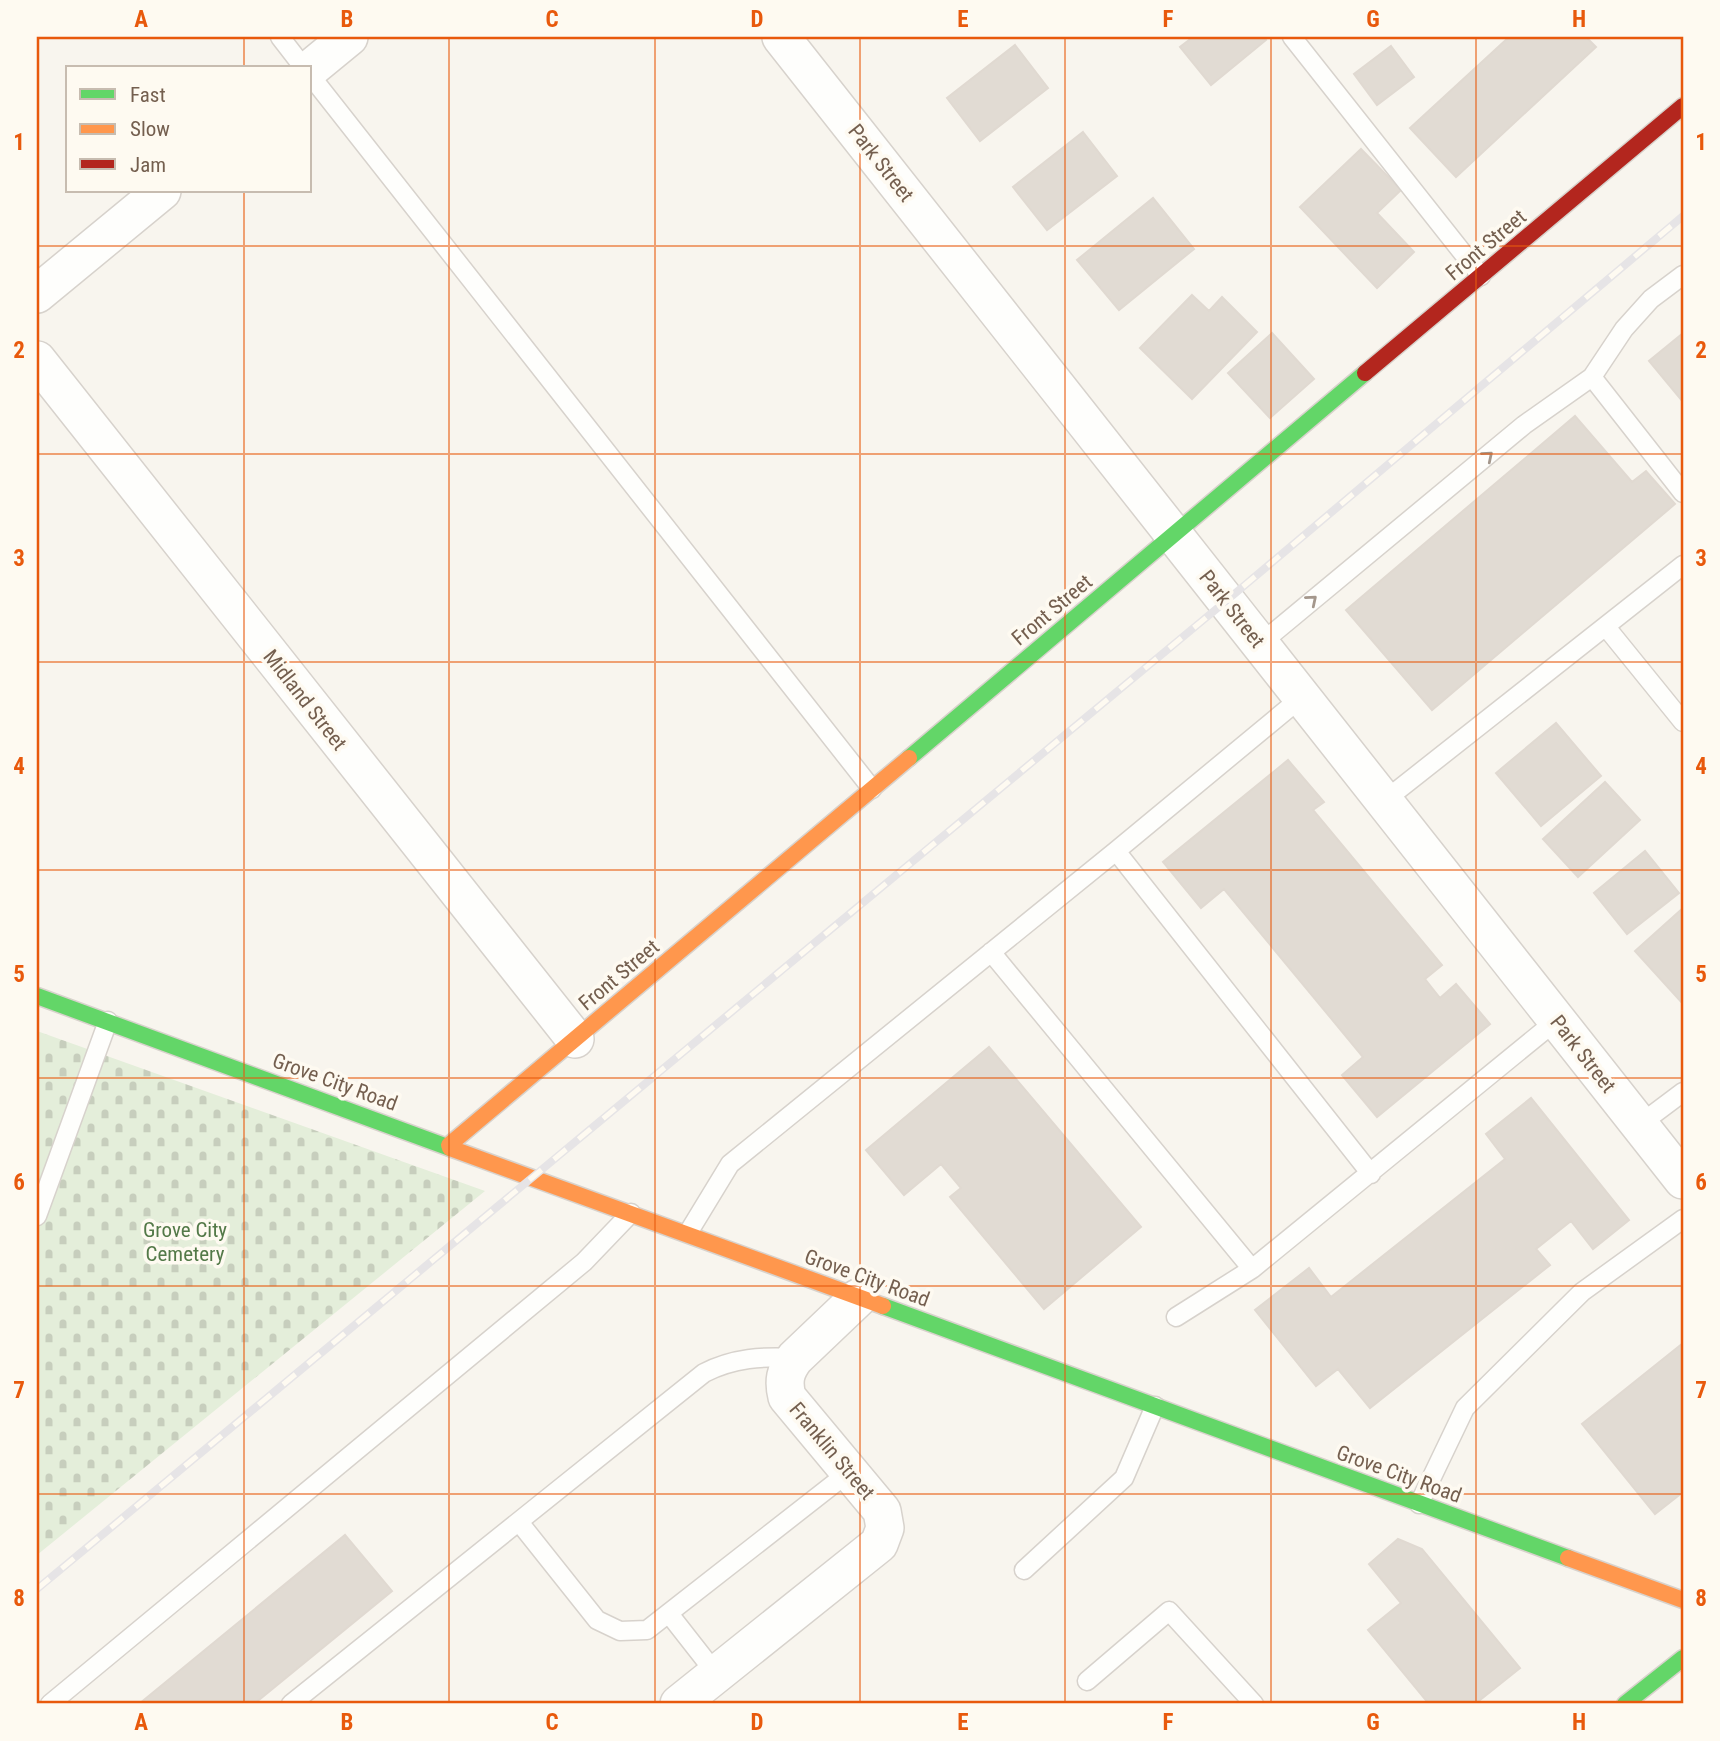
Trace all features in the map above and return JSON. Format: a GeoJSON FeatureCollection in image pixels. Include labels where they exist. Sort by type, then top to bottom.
{"type":"FeatureCollection","features":[{"type":"Feature","properties":{"kind":"main road","name":"Front Street"},"geometry":{"type":"LineString","coordinates":[[449,1145],[1683,106]]}},
{"type":"Feature","properties":{"kind":"main road","name":"Grove City Road"},"geometry":{"type":"LineString","coordinates":[[37,996],[449,1145],[1683,1601]]}},
{"type":"Feature","properties":{"kind":"main road"},"geometry":{"type":"LineString","coordinates":[[1625,1704],[1683,1657]]}},
{"type":"Feature","properties":{"kind":"street"},"geometry":{"type":"LineString","coordinates":[[312,67],[349,37]]}},
{"type":"Feature","properties":{"kind":"street","name":"Park Street"},"geometry":{"type":"LineString","coordinates":[[780,37],[1683,1180]]}},
{"type":"Feature","properties":{"kind":"street"},"geometry":{"type":"LineString","coordinates":[[37,294],[161,192]]}},
{"type":"Feature","properties":{"kind":"street","name":"Midland Street"},"geometry":{"type":"LineString","coordinates":[[37,360],[575,1039]]}},
{"type":"Feature","properties":{"kind":"street","name":"Franklin Street"},"geometry":{"type":"LineString","coordinates":[[680,1704],[879,1544],[885,1528],[882,1511],[787,1397],[783,1383],[786,1369],[795,1358],[858,1298]]}},
{"type":"Feature","properties":{"kind":"lane"},"geometry":{"type":"LineString","coordinates":[[280,37],[302,66]]}},
{"type":"Feature","properties":{"kind":"lane"},"geometry":{"type":"LineString","coordinates":[[1292,37],[1481,276]]}},
{"type":"Feature","properties":{"kind":"lane"},"geometry":{"type":"LineString","coordinates":[[312,78],[872,789]]}},
{"type":"Feature","properties":{"kind":"lane"},"geometry":{"type":"LineString","coordinates":[[1259,644],[1524,425],[1592,377],[1624,329],[1651,299],[1683,275]]}},
{"type":"Feature","properties":{"kind":"lane"},"geometry":{"type":"LineString","coordinates":[[1592,377],[1683,493]]}},
{"type":"Feature","properties":{"kind":"lane"},"geometry":{"type":"LineString","coordinates":[[1384,801],[1683,565]]}},
{"type":"Feature","properties":{"kind":"lane"},"geometry":{"type":"LineString","coordinates":[[1606,626],[1683,722]]}},
{"type":"Feature","properties":{"kind":"lane"},"geometry":{"type":"LineString","coordinates":[[688,1233],[730,1164],[1301,697]]}},
{"type":"Feature","properties":{"kind":"lane"},"geometry":{"type":"LineString","coordinates":[[1116,851],[1370,1174]]}},
{"type":"Feature","properties":{"kind":"lane"},"geometry":{"type":"LineString","coordinates":[[991,952],[1252,1269]]}},
{"type":"Feature","properties":{"kind":"lane"},"geometry":{"type":"LineString","coordinates":[[1176,1317],[1252,1269],[1557,1020]]}},
{"type":"Feature","properties":{"kind":"lane"},"geometry":{"type":"LineString","coordinates":[[37,1216],[108,1021]]}},
{"type":"Feature","properties":{"kind":"lane"},"geometry":{"type":"LineString","coordinates":[[1639,1125],[1683,1092]]}},
{"type":"Feature","properties":{"kind":"lane"},"geometry":{"type":"LineString","coordinates":[[50,1704],[584,1262],[631,1213]]}},
{"type":"Feature","properties":{"kind":"lane"},"geometry":{"type":"LineString","coordinates":[[1419,1504],[1465,1408],[1582,1292],[1683,1219]]}},
{"type":"Feature","properties":{"kind":"lane"},"geometry":{"type":"LineString","coordinates":[[291,1704],[704,1373],[723,1363],[747,1358],[795,1358]]}},
{"type":"Feature","properties":{"kind":"lane"},"geometry":{"type":"LineString","coordinates":[[1024,1570],[1124,1478],[1155,1406]]}},
{"type":"Feature","properties":{"kind":"lane"},"geometry":{"type":"LineString","coordinates":[[519,1522],[597,1620],[620,1631],[648,1630],[849,1472]]}},
{"type":"Feature","properties":{"kind":"lane"},"geometry":{"type":"LineString","coordinates":[[1087,1681],[1169,1611],[1254,1704]]}},
{"type":"Feature","properties":{"kind":"lane"},"geometry":{"type":"LineString","coordinates":[[670,1615],[717,1675]]}},
{"type":"Feature","properties":{"kind":"green space","name":"Grove City Cemetery"},"geometry":{"type":"Polygon","coordinates":[[[37,1031],[485,1191],[37,1555],[37,1031]]]}},
{"type":"Feature","properties":{"kind":"building"},"geometry":{"type":"Polygon","coordinates":[[[1193,37],[1263,37],[1266,40],[1211,85],[1180,47],[1193,37]]]}},
{"type":"Feature","properties":{"kind":"building"},"geometry":{"type":"Polygon","coordinates":[[[1509,37],[1586,37],[1596,47],[1456,177],[1410,128],[1509,37]]]}},
{"type":"Feature","properties":{"kind":"building"},"geometry":{"type":"Polygon","coordinates":[[[1015,45],[1048,88],[980,141],[947,98],[1015,45]]]}},
{"type":"Feature","properties":{"kind":"building"},"geometry":{"type":"Polygon","coordinates":[[[1391,46],[1414,77],[1377,105],[1354,74],[1391,46]]]}},
{"type":"Feature","properties":{"kind":"building"},"geometry":{"type":"Polygon","coordinates":[[[1083,132],[1117,176],[1047,230],[1013,187],[1083,132]]]}},
{"type":"Feature","properties":{"kind":"building"},"geometry":{"type":"Polygon","coordinates":[[[1361,149],[1401,190],[1377,213],[1414,252],[1377,288],[1300,207],[1361,149]]]}},
{"type":"Feature","properties":{"kind":"building"},"geometry":{"type":"Polygon","coordinates":[[[1153,198],[1194,249],[1119,310],[1077,260],[1153,198]]]}},
{"type":"Feature","properties":{"kind":"building"},"geometry":{"type":"Polygon","coordinates":[[[1192,295],[1209,311],[1222,297],[1257,332],[1192,399],[1140,348],[1192,295]]]}},
{"type":"Feature","properties":{"kind":"building"},"geometry":{"type":"Polygon","coordinates":[[[1272,333],[1314,379],[1270,418],[1228,373],[1272,333]]]}},
{"type":"Feature","properties":{"kind":"building"},"geometry":{"type":"Polygon","coordinates":[[[1683,333],[1683,402],[1649,361],[1683,333]]]}},
{"type":"Feature","properties":{"kind":"building"},"geometry":{"type":"Polygon","coordinates":[[[1575,416],[1632,482],[1646,471],[1675,504],[1432,710],[1346,610],[1575,416]]]}},
{"type":"Feature","properties":{"kind":"building"},"geometry":{"type":"Polygon","coordinates":[[[1556,723],[1601,776],[1541,826],[1496,773],[1556,723]]]}},
{"type":"Feature","properties":{"kind":"building"},"geometry":{"type":"Polygon","coordinates":[[[1288,760],[1324,802],[1313,810],[1442,965],[1425,979],[1440,998],[1456,984],[1490,1024],[1377,1117],[1342,1075],[1363,1057],[1224,889],[1201,908],[1163,862],[1288,760]]]}},
{"type":"Feature","properties":{"kind":"building"},"geometry":{"type":"Polygon","coordinates":[[[1605,782],[1640,820],[1578,877],[1543,839],[1605,782]]]}},
{"type":"Feature","properties":{"kind":"building"},"geometry":{"type":"Polygon","coordinates":[[[1645,851],[1679,893],[1627,934],[1594,893],[1645,851]]]}},
{"type":"Feature","properties":{"kind":"building"},"geometry":{"type":"Polygon","coordinates":[[[1683,908],[1683,1004],[1635,951],[1683,908]]]}},
{"type":"Feature","properties":{"kind":"building"},"geometry":{"type":"Polygon","coordinates":[[[989,1047],[1141,1227],[1044,1309],[950,1197],[961,1188],[941,1164],[904,1195],[866,1150],[989,1047]]]}},
{"type":"Feature","properties":{"kind":"building"},"geometry":{"type":"Polygon","coordinates":[[[1531,1098],[1629,1220],[1593,1249],[1571,1221],[1536,1249],[1550,1265],[1370,1408],[1338,1369],[1316,1386],[1255,1310],[1309,1268],[1331,1297],[1505,1159],[1486,1134],[1531,1098]]]}},
{"type":"Feature","properties":{"kind":"building"},"geometry":{"type":"Polygon","coordinates":[[[1683,1343],[1683,1492],[1655,1514],[1582,1424],[1683,1343]]]}},
{"type":"Feature","properties":{"kind":"building"},"geometry":{"type":"Polygon","coordinates":[[[345,1535],[392,1591],[254,1704],[139,1704],[345,1535]]]}},
{"type":"Feature","properties":{"kind":"building"},"geometry":{"type":"Polygon","coordinates":[[[1398,1539],[1422,1549],[1520,1668],[1475,1704],[1429,1704],[1368,1630],[1401,1603],[1369,1564],[1398,1539]]]}},
{"type":"Feature","properties":{"kind":"railway"},"geometry":{"type":"LineString","coordinates":[[37,1589],[1226,601],[1683,216]]}},
{"type":"Feature","properties":{"kind":"traffic: fast"},"geometry":{"type":"LineString","coordinates":[[909,758],[1365,373]]}},
{"type":"Feature","properties":{"kind":"traffic: fast"},"geometry":{"type":"LineString","coordinates":[[37,996],[450,1148]]}},
{"type":"Feature","properties":{"kind":"traffic: fast"},"geometry":{"type":"LineString","coordinates":[[883,1306],[1568,1558]]}},
{"type":"Feature","properties":{"kind":"traffic: fast"},"geometry":{"type":"LineString","coordinates":[[1625,1704],[1683,1658]]}},
{"type":"Feature","properties":{"kind":"traffic: slow"},"geometry":{"type":"LineString","coordinates":[[449,1145],[909,758]]}},
{"type":"Feature","properties":{"kind":"traffic: slow"},"geometry":{"type":"LineString","coordinates":[[450,1148],[883,1306]]}},
{"type":"Feature","properties":{"kind":"traffic: slow"},"geometry":{"type":"LineString","coordinates":[[1568,1558],[1683,1600]]}},
{"type":"Feature","properties":{"kind":"traffic: jam"},"geometry":{"type":"LineString","coordinates":[[1365,373],[1683,106]]}}]}
